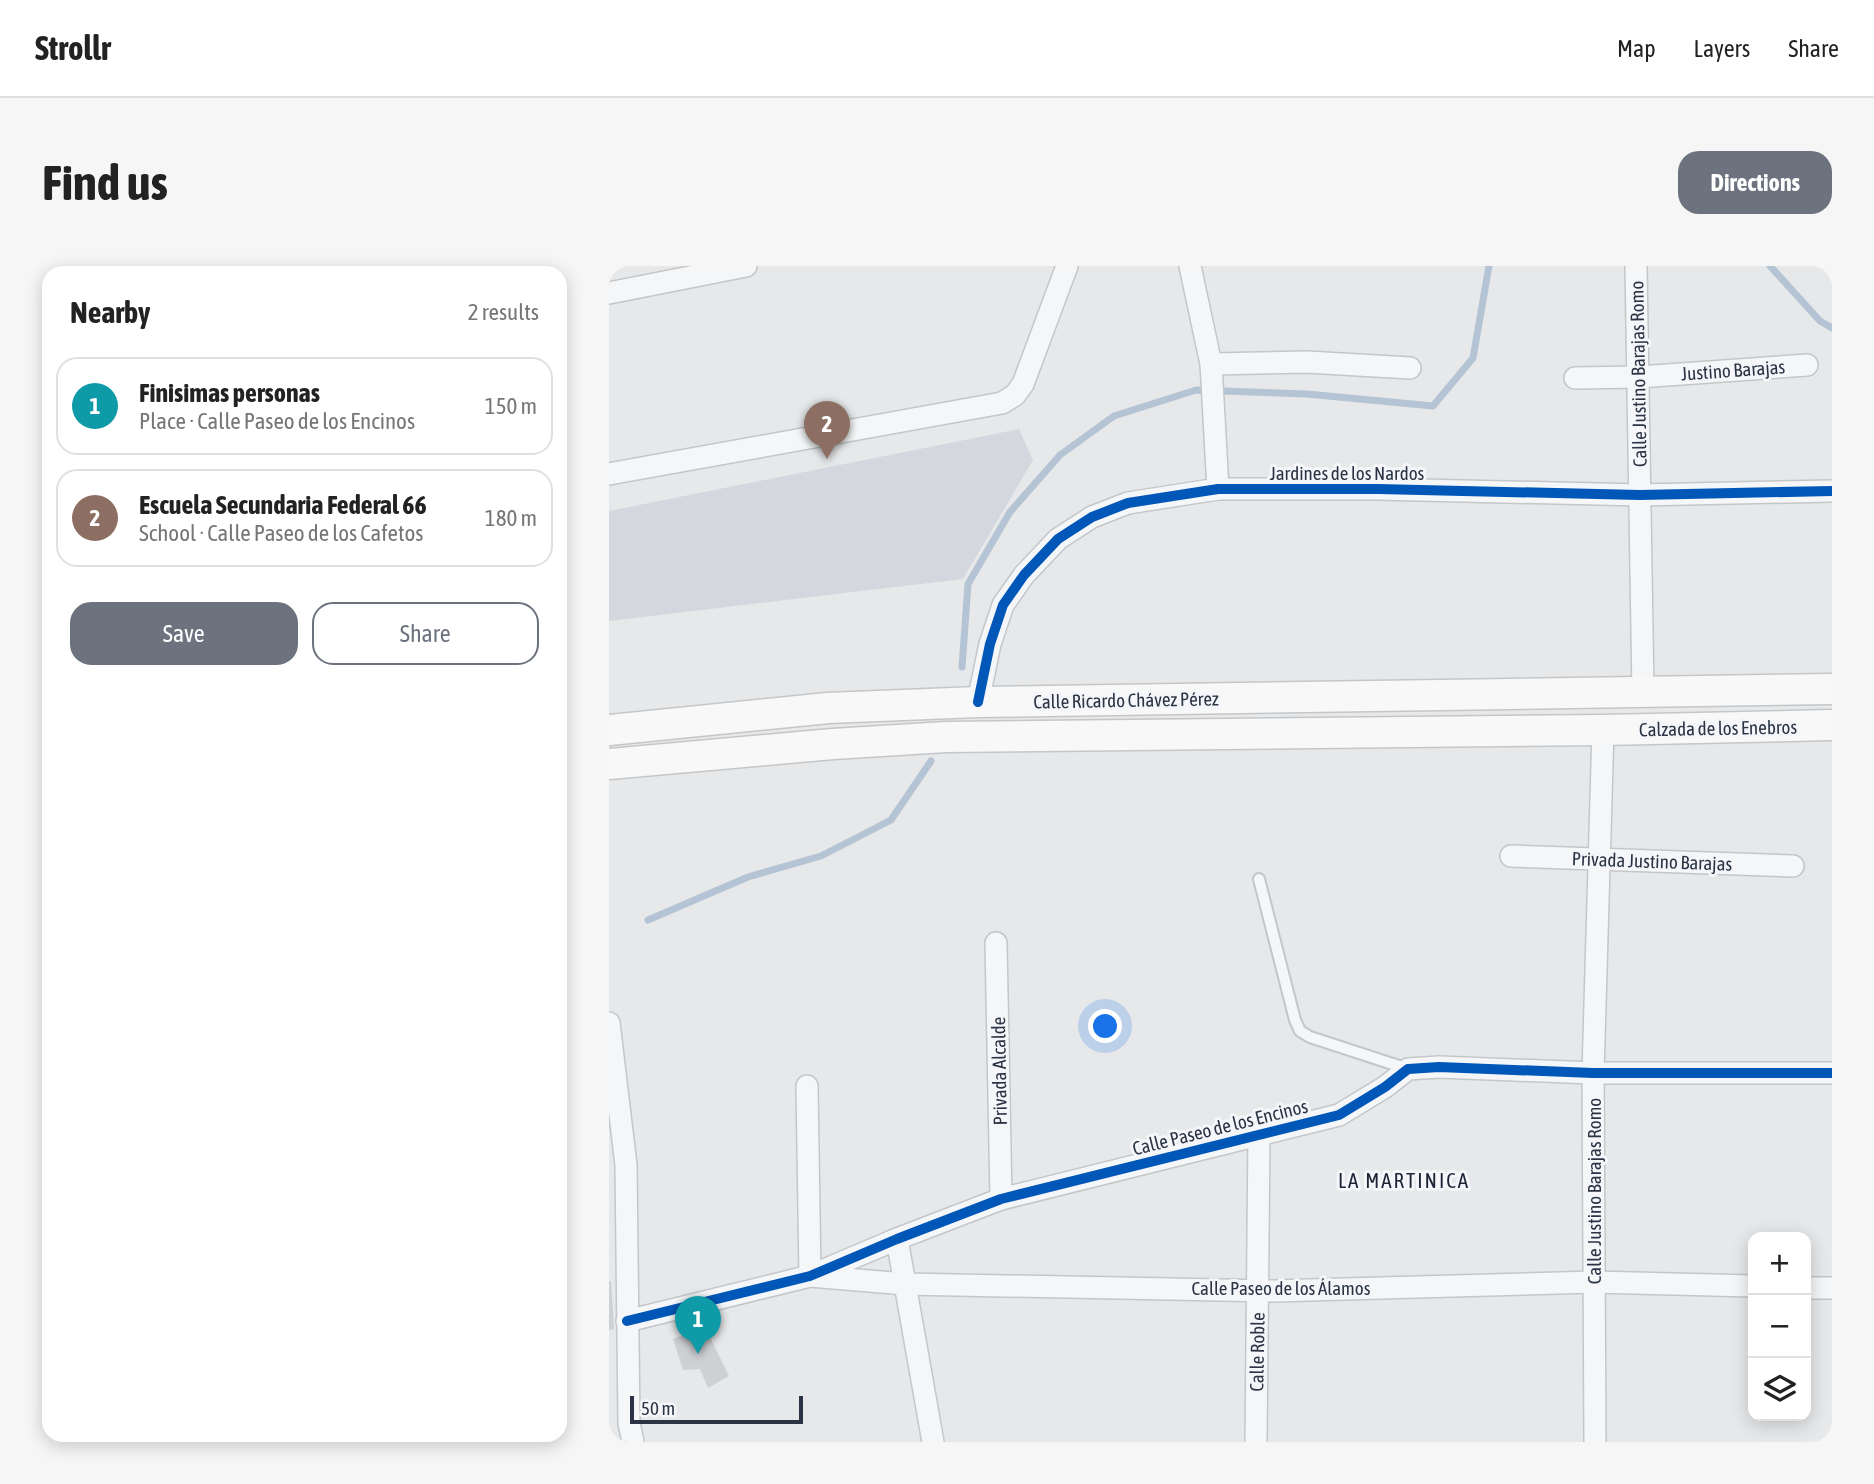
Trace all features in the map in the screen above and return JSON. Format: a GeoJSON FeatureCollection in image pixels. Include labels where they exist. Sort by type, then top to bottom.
{"type":"FeatureCollection","features":[{"type":"Feature","properties":{"kind":"main road","name":"Calzada de los Enebros"},"geometry":{"type":"LineString","coordinates":[[1643,693],[1832,689]]}},
{"type":"Feature","properties":{"kind":"main road","name":"Calle Ricardo Chávez Pérez"},"geometry":{"type":"LineString","coordinates":[[609,730],[828,708],[945,703],[1643,693]]}},
{"type":"Feature","properties":{"kind":"main road"},"geometry":{"type":"LineString","coordinates":[[945,703],[946,737]]}},
{"type":"Feature","properties":{"kind":"main road","name":"Calzada de los Enebros"},"geometry":{"type":"LineString","coordinates":[[1603,730],[1832,725]]}},
{"type":"Feature","properties":{"kind":"main road","name":"Calle Ricardo Chávez Pérez"},"geometry":{"type":"LineString","coordinates":[[609,764],[946,737],[1603,730]]}},
{"type":"Feature","properties":{"kind":"street"},"geometry":{"type":"LineString","coordinates":[[609,293],[746,266]]}},
{"type":"Feature","properties":{"kind":"street"},"geometry":{"type":"LineString","coordinates":[[609,474],[1002,403],[1015,395],[1023,384],[1067,266]]}},
{"type":"Feature","properties":{"kind":"street"},"geometry":{"type":"LineString","coordinates":[[1190,266],[1212,370],[1217,489]]}},
{"type":"Feature","properties":{"kind":"street","name":"Calle Justino Barajas Romo"},"geometry":{"type":"LineString","coordinates":[[1636,266],[1643,693]]}},
{"type":"Feature","properties":{"kind":"street"},"geometry":{"type":"LineString","coordinates":[[1212,370],[1307,362],[1410,368]]}},
{"type":"Feature","properties":{"kind":"street","name":"Justino Barajas"},"geometry":{"type":"LineString","coordinates":[[1575,378],[1639,377],[1807,365]]}},
{"type":"Feature","properties":{"kind":"street","name":"Jardines de los Nardos"},"geometry":{"type":"LineString","coordinates":[[978,702],[990,644],[1003,605],[1024,575],[1058,539],[1092,517],[1128,503],[1217,489],[1378,489],[1640,495],[1832,491]]}},
{"type":"Feature","properties":{"kind":"street","name":"Calle Justino Barajas Romo"},"geometry":{"type":"LineString","coordinates":[[1595,1442],[1593,1073],[1603,730]]}},
{"type":"Feature","properties":{"kind":"street","name":"Privada Justino Barajas"},"geometry":{"type":"LineString","coordinates":[[1511,856],[1793,866]]}},
{"type":"Feature","properties":{"kind":"street","name":"Privada Alcalde"},"geometry":{"type":"LineString","coordinates":[[996,943],[1002,1199]]}},
{"type":"Feature","properties":{"kind":"street"},"geometry":{"type":"LineString","coordinates":[[609,1023],[612,1069],[626,1165],[629,1423],[633,1442]]}},
{"type":"Feature","properties":{"kind":"street"},"geometry":{"type":"LineString","coordinates":[[1408,1069],[1439,1067],[1593,1073],[1832,1073]]}},
{"type":"Feature","properties":{"kind":"street","name":"Calle Paseo de los Encinos"},"geometry":{"type":"LineString","coordinates":[[627,1321],[810,1276],[1002,1199],[1339,1115],[1385,1087],[1408,1069]]}},
{"type":"Feature","properties":{"kind":"street"},"geometry":{"type":"LineString","coordinates":[[807,1086],[810,1276]]}},
{"type":"Feature","properties":{"kind":"street","name":"Calle Roble"},"geometry":{"type":"LineString","coordinates":[[1256,1442],[1259,1135]]}},
{"type":"Feature","properties":{"kind":"street"},"geometry":{"type":"LineString","coordinates":[[897,1239],[933,1442]]}},
{"type":"Feature","properties":{"kind":"street","name":"Calle Paseo de los Álamos"},"geometry":{"type":"LineString","coordinates":[[810,1276],[905,1284],[1258,1290],[1594,1282],[1748,1286]]}},
{"type":"Feature","properties":{"kind":"street"},"geometry":{"type":"LineString","coordinates":[[1811,1288],[1832,1289]]}},
{"type":"Feature","properties":{"kind":"lane"},"geometry":{"type":"LineString","coordinates":[[1259,879],[1300,1031],[1310,1037],[1408,1069]]}},
{"type":"Feature","properties":{"kind":"shaded area"},"geometry":{"type":"Polygon","coordinates":[[[1019,429],[1033,460],[963,579],[609,621],[609,511],[1019,429]]]}},
{"type":"Feature","properties":{"kind":"building"},"geometry":{"type":"Polygon","coordinates":[[[609,1281],[614,1329],[609,1330],[609,1281]]]}},
{"type":"Feature","properties":{"kind":"building"},"geometry":{"type":"Polygon","coordinates":[[[705,1327],[729,1376],[708,1388],[700,1369],[683,1370],[673,1339],[705,1327]]]}},
{"type":"Feature","properties":{"kind":"waterway"},"geometry":{"type":"LineString","coordinates":[[962,667],[968,584],[1010,512],[1060,455],[1114,416],[1196,390],[1307,394],[1433,406],[1473,358],[1489,266]]}},
{"type":"Feature","properties":{"kind":"waterway"},"geometry":{"type":"LineString","coordinates":[[1770,266],[1820,321],[1832,328]]}},
{"type":"Feature","properties":{"kind":"waterway"},"geometry":{"type":"LineString","coordinates":[[648,920],[748,877],[821,856],[891,820],[931,761]]}},
{"type":"Feature","properties":{"kind":"cycle path"},"geometry":{"type":"LineString","coordinates":[[978,702],[990,644],[1003,605],[1024,575],[1058,539],[1092,517],[1128,503],[1218,489],[1378,489],[1640,495],[1832,491]]}},
{"type":"Feature","properties":{"kind":"cycle path"},"geometry":{"type":"LineString","coordinates":[[627,1321],[810,1276],[1001,1199],[1339,1115],[1385,1087],[1408,1069],[1439,1067],[1593,1073],[1832,1073]]}},
{"type":"Feature","properties":{"kind":"place","name":"Escuela Secundaria Federal 66"},"geometry":{"type":"Point","coordinates":[827,459]}},
{"type":"Feature","properties":{"kind":"place","name":"Finisimas personas"},"geometry":{"type":"Point","coordinates":[698,1354]}},
{"type":"Feature","properties":{"kind":"district","name":"LA MARTINICA"},"geometry":{"type":"Point","coordinates":[1404,1180]}}]}
